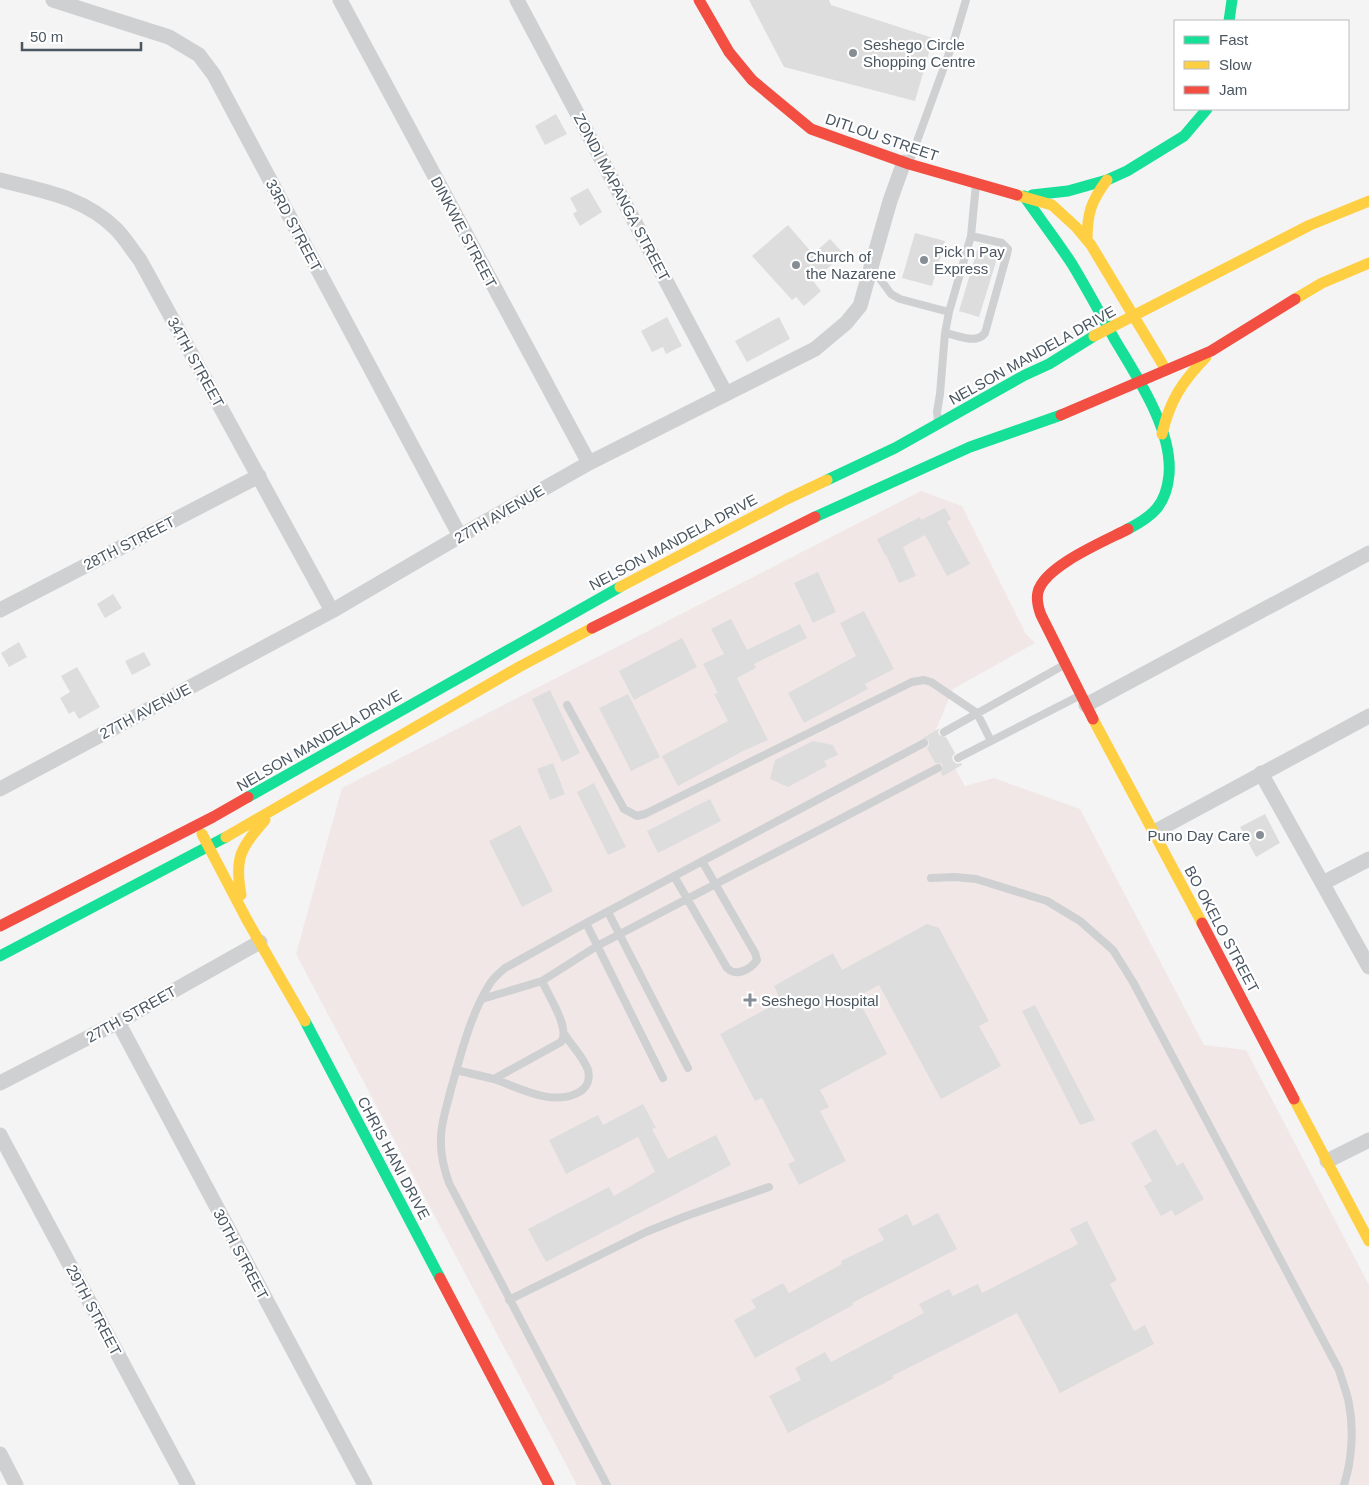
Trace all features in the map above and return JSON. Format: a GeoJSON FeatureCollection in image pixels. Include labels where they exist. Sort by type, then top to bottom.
{"type":"FeatureCollection","features":[{"type":"Feature","properties":{"kind":"main road","name":"DITLOU STREET"},"geometry":{"type":"LineString","coordinates":[[699,0],[729,52],[752,80],[811,129],[907,163],[1052,205],[1087,240],[1135,316],[1166,370]]}},
{"type":"Feature","properties":{"kind":"main road"},"geometry":{"type":"LineString","coordinates":[[1229,20],[1232,0]]}},
{"type":"Feature","properties":{"kind":"main road"},"geometry":{"type":"LineString","coordinates":[[1162,434],[1140,382],[1071,263],[1024,196],[1068,191],[1107,180],[1152,157],[1184,136],[1206,110]]}},
{"type":"Feature","properties":{"kind":"main road"},"geometry":{"type":"LineString","coordinates":[[1087,240],[1087,218],[1092,202],[1107,180]]}},
{"type":"Feature","properties":{"kind":"main road","name":"NELSON MANDELA DRIVE"},"geometry":{"type":"LineString","coordinates":[[0,926],[197,825],[301,768],[595,600],[778,504],[895,448],[1049,364],[1108,328],[1135,316],[1310,224],[1369,201]]}},
{"type":"Feature","properties":{"kind":"main road"},"geometry":{"type":"LineString","coordinates":[[0,956],[209,847],[519,667],[606,621],[788,529],[970,447],[1085,406],[1211,351],[1322,283],[1369,263]]}},
{"type":"Feature","properties":{"kind":"main road"},"geometry":{"type":"LineString","coordinates":[[1162,434],[1167,413],[1179,387],[1211,351]]}},
{"type":"Feature","properties":{"kind":"main road","name":"BO OKELO STREET"},"geometry":{"type":"LineString","coordinates":[[1162,434],[1168,456],[1167,486],[1154,514],[1060,566],[1046,578],[1038,591],[1037,603],[1064,665],[1369,1241]]}},
{"type":"Feature","properties":{"kind":"main road"},"geometry":{"type":"LineString","coordinates":[[247,920],[237,875],[238,859],[247,842],[274,810]]}},
{"type":"Feature","properties":{"kind":"main road","name":"CHRIS HANI DRIVE"},"geometry":{"type":"LineString","coordinates":[[197,825],[247,920],[304,1020],[548,1485]]}},
{"type":"Feature","properties":{"kind":"street","name":"33RD STREET"},"geometry":{"type":"LineString","coordinates":[[53,0],[169,37],[199,56],[214,75],[460,536]]}},
{"type":"Feature","properties":{"kind":"street","name":"DINKWE STREET"},"geometry":{"type":"LineString","coordinates":[[340,0],[589,463]]}},
{"type":"Feature","properties":{"kind":"street","name":"ZONDI MAPANGA STREET"},"geometry":{"type":"LineString","coordinates":[[517,0],[726,394]]}},
{"type":"Feature","properties":{"kind":"street","name":"27TH AVENUE"},"geometry":{"type":"LineString","coordinates":[[0,789],[332,611],[589,463],[815,349],[846,324],[860,306],[890,201],[907,163]]}},
{"type":"Feature","properties":{"kind":"street","name":"34TH STREET"},"geometry":{"type":"LineString","coordinates":[[0,180],[70,198],[94,210],[118,230],[140,260],[332,611]]}},
{"type":"Feature","properties":{"kind":"street","name":"28TH STREET"},"geometry":{"type":"LineString","coordinates":[[0,610],[259,476]]}},
{"type":"Feature","properties":{"kind":"street"},"geometry":{"type":"LineString","coordinates":[[1083,700],[1369,554]]}},
{"type":"Feature","properties":{"kind":"street"},"geometry":{"type":"LineString","coordinates":[[1154,832],[1369,716]]}},
{"type":"Feature","properties":{"kind":"street"},"geometry":{"type":"LineString","coordinates":[[1261,773],[1369,967]]}},
{"type":"Feature","properties":{"kind":"street"},"geometry":{"type":"LineString","coordinates":[[1323,883],[1369,859]]}},
{"type":"Feature","properties":{"kind":"street","name":"27TH STREET"},"geometry":{"type":"LineString","coordinates":[[0,1083],[118,1022],[260,942]]}},
{"type":"Feature","properties":{"kind":"street","name":"30TH STREET"},"geometry":{"type":"LineString","coordinates":[[118,1022],[364,1485]]}},
{"type":"Feature","properties":{"kind":"street","name":"29TH STREET"},"geometry":{"type":"LineString","coordinates":[[0,1135],[188,1485]]}},
{"type":"Feature","properties":{"kind":"street"},"geometry":{"type":"LineString","coordinates":[[1327,1161],[1369,1140]]}},
{"type":"Feature","properties":{"kind":"street"},"geometry":{"type":"LineString","coordinates":[[0,1454],[16,1485]]}},
{"type":"Feature","properties":{"kind":"lane"},"geometry":{"type":"LineString","coordinates":[[907,163],[966,0]]}},
{"type":"Feature","properties":{"kind":"lane"},"geometry":{"type":"LineString","coordinates":[[939,423],[937,412],[945,332],[971,236],[976,182]]}},
{"type":"Feature","properties":{"kind":"lane"},"geometry":{"type":"LineString","coordinates":[[945,332],[977,340],[982,337],[985,333],[1005,262],[1008,249],[1006,245],[971,236]]}},
{"type":"Feature","properties":{"kind":"lane"},"geometry":{"type":"LineString","coordinates":[[871,267],[891,294],[900,300],[949,312]]}},
{"type":"Feature","properties":{"kind":"lane"},"geometry":{"type":"LineString","coordinates":[[944,732],[1064,665]]}},
{"type":"Feature","properties":{"kind":"lane"},"geometry":{"type":"LineString","coordinates":[[567,705],[624,809],[637,816],[645,814],[912,682],[924,680],[931,682],[977,713],[992,740]]}},
{"type":"Feature","properties":{"kind":"lane"},"geometry":{"type":"LineString","coordinates":[[958,758],[992,740],[1083,700]]}},
{"type":"Feature","properties":{"kind":"lane"},"geometry":{"type":"LineString","coordinates":[[607,1485],[509,1300],[449,1183],[443,1166],[442,1122],[456,1070],[482,999],[492,980],[505,968],[924,743]]}},
{"type":"Feature","properties":{"kind":"lane"},"geometry":{"type":"LineString","coordinates":[[482,999],[542,981],[597,946],[938,768]]}},
{"type":"Feature","properties":{"kind":"lane"},"geometry":{"type":"LineString","coordinates":[[674,876],[726,968],[732,973],[738,973],[754,964],[757,960],[755,953],[702,861]]}},
{"type":"Feature","properties":{"kind":"lane"},"geometry":{"type":"LineString","coordinates":[[931,878],[955,877],[976,879],[1047,901],[1080,921],[1113,950],[1133,982],[1339,1370],[1349,1404],[1352,1426],[1344,1485]]}},
{"type":"Feature","properties":{"kind":"lane"},"geometry":{"type":"LineString","coordinates":[[608,912],[688,1068]]}},
{"type":"Feature","properties":{"kind":"lane"},"geometry":{"type":"LineString","coordinates":[[586,923],[663,1078]]}},
{"type":"Feature","properties":{"kind":"lane"},"geometry":{"type":"LineString","coordinates":[[456,1070],[494,1079],[545,1096],[558,1098],[571,1096],[585,1088],[588,1083],[588,1070],[564,1035],[562,1024],[542,981]]}},
{"type":"Feature","properties":{"kind":"lane"},"geometry":{"type":"LineString","coordinates":[[494,1079],[557,1046],[564,1035]]}},
{"type":"Feature","properties":{"kind":"lane"},"geometry":{"type":"LineString","coordinates":[[509,1300],[646,1232],[769,1187]]}},
{"type":"Feature","properties":{"kind":"shaded area","name":"Seshego Hospital"},"geometry":{"type":"Polygon","coordinates":[[[921,491],[962,506],[1026,634],[1035,643],[953,689],[935,732],[965,786],[994,778],[1080,809],[1204,1045],[1246,1050],[1369,1285],[1369,1485],[577,1485],[296,954],[342,788],[921,491]]]}},
{"type":"Feature","properties":{"kind":"building","name":"Seshego Circle Shopping Centre"},"geometry":{"type":"Polygon","coordinates":[[[749,0],[829,0],[831,5],[933,38],[915,101],[784,67],[749,0]]]}},
{"type":"Feature","properties":{"kind":"building"},"geometry":{"type":"Polygon","coordinates":[[[556,114],[567,134],[545,145],[535,126],[556,114]]]}},
{"type":"Feature","properties":{"kind":"building"},"geometry":{"type":"Polygon","coordinates":[[[588,188],[602,212],[580,226],[573,214],[577,211],[570,198],[588,188]]]}},
{"type":"Feature","properties":{"kind":"building","name":"Church of the Nazarene"},"geometry":{"type":"Polygon","coordinates":[[[788,225],[813,254],[830,239],[844,254],[813,281],[821,291],[804,306],[796,297],[792,300],[752,256],[788,225]]]}},
{"type":"Feature","properties":{"kind":"building","name":"Pick n Pay Express"},"geometry":{"type":"Polygon","coordinates":[[[915,233],[945,241],[932,286],[902,278],[915,233]]]}},
{"type":"Feature","properties":{"kind":"building"},"geometry":{"type":"Polygon","coordinates":[[[979,244],[1000,249],[979,317],[959,311],[979,244]]]}},
{"type":"Feature","properties":{"kind":"building"},"geometry":{"type":"Polygon","coordinates":[[[667,317],[682,346],[666,354],[663,347],[652,352],[641,331],[667,317]]]}},
{"type":"Feature","properties":{"kind":"building"},"geometry":{"type":"Polygon","coordinates":[[[779,317],[790,339],[747,362],[735,341],[779,317]]]}},
{"type":"Feature","properties":{"kind":"building"},"geometry":{"type":"Polygon","coordinates":[[[945,508],[951,519],[947,522],[970,564],[947,576],[925,535],[903,547],[916,576],[899,583],[877,539],[920,517],[921,520],[945,508]]]}},
{"type":"Feature","properties":{"kind":"building"},"geometry":{"type":"Polygon","coordinates":[[[818,572],[836,612],[813,623],[794,583],[818,572]]]}},
{"type":"Feature","properties":{"kind":"building"},"geometry":{"type":"Polygon","coordinates":[[[113,594],[122,608],[105,618],[97,604],[113,594]]]}},
{"type":"Feature","properties":{"kind":"building"},"geometry":{"type":"Polygon","coordinates":[[[864,611],[894,669],[865,684],[868,689],[804,723],[788,693],[856,656],[840,623],[864,611]]]}},
{"type":"Feature","properties":{"kind":"building"},"geometry":{"type":"Polygon","coordinates":[[[731,619],[747,650],[800,624],[807,638],[754,664],[756,668],[737,678],[768,740],[743,751],[678,786],[662,756],[728,721],[714,694],[718,693],[703,664],[724,654],[711,629],[731,619]]]}},
{"type":"Feature","properties":{"kind":"building"},"geometry":{"type":"Polygon","coordinates":[[[682,638],[697,667],[634,700],[619,671],[682,638]]]}},
{"type":"Feature","properties":{"kind":"building"},"geometry":{"type":"Polygon","coordinates":[[[19,642],[27,657],[9,667],[1,653],[19,642]]]}},
{"type":"Feature","properties":{"kind":"building"},"geometry":{"type":"Polygon","coordinates":[[[144,652],[151,665],[132,675],[125,661],[144,652]]]}},
{"type":"Feature","properties":{"kind":"building"},"geometry":{"type":"Polygon","coordinates":[[[77,667],[100,707],[79,719],[74,711],[69,714],[60,698],[70,692],[61,676],[77,667]]]}},
{"type":"Feature","properties":{"kind":"building"},"geometry":{"type":"Polygon","coordinates":[[[550,690],[580,753],[562,762],[532,699],[550,690]]]}},
{"type":"Feature","properties":{"kind":"building"},"geometry":{"type":"Polygon","coordinates":[[[628,694],[660,757],[631,771],[599,708],[628,694]]]}},
{"type":"Feature","properties":{"kind":"building"},"geometry":{"type":"Polygon","coordinates":[[[940,728],[938,731],[939,735],[946,737],[955,753],[952,757],[953,761],[962,765],[943,776],[941,773],[943,766],[941,763],[935,763],[927,748],[929,741],[923,738],[940,728]]]}},
{"type":"Feature","properties":{"kind":"building"},"geometry":{"type":"Polygon","coordinates":[[[813,741],[833,745],[838,755],[824,761],[827,766],[788,787],[770,779],[775,760],[813,741]]]}},
{"type":"Feature","properties":{"kind":"building"},"geometry":{"type":"Polygon","coordinates":[[[553,763],[565,794],[550,800],[537,769],[553,763]]]}},
{"type":"Feature","properties":{"kind":"building"},"geometry":{"type":"Polygon","coordinates":[[[594,783],[626,847],[608,855],[577,792],[594,783]]]}},
{"type":"Feature","properties":{"kind":"building"},"geometry":{"type":"Polygon","coordinates":[[[710,799],[721,821],[658,853],[647,831],[710,799]]]}},
{"type":"Feature","properties":{"kind":"building","name":"Puno Day Care"},"geometry":{"type":"Polygon","coordinates":[[[1265,814],[1280,843],[1256,857],[1240,827],[1265,814]]]}},
{"type":"Feature","properties":{"kind":"building"},"geometry":{"type":"Polygon","coordinates":[[[520,825],[553,891],[522,907],[489,841],[520,825]]]}},
{"type":"Feature","properties":{"kind":"building"},"geometry":{"type":"Polygon","coordinates":[[[927,924],[939,928],[989,1021],[979,1026],[1001,1066],[941,1099],[879,985],[857,997],[887,1054],[820,1090],[829,1107],[820,1111],[846,1161],[799,1185],[788,1164],[795,1161],[762,1098],[755,1101],[720,1034],[781,1001],[774,986],[833,953],[842,970],[927,924]]]}},
{"type":"Feature","properties":{"kind":"building"},"geometry":{"type":"Polygon","coordinates":[[[1035,1005],[1095,1120],[1080,1125],[1022,1011],[1035,1005]]]}},
{"type":"Feature","properties":{"kind":"building"},"geometry":{"type":"Polygon","coordinates":[[[643,1104],[656,1128],[652,1129],[668,1159],[716,1135],[731,1165],[546,1262],[528,1229],[609,1187],[614,1196],[655,1172],[638,1137],[566,1174],[549,1140],[598,1115],[603,1125],[643,1104]]]}},
{"type":"Feature","properties":{"kind":"building"},"geometry":{"type":"Polygon","coordinates":[[[1156,1129],[1177,1166],[1183,1162],[1204,1199],[1175,1216],[1172,1210],[1161,1216],[1144,1186],[1152,1181],[1131,1143],[1156,1129]]]}},
{"type":"Feature","properties":{"kind":"building"},"geometry":{"type":"Polygon","coordinates":[[[938,1213],[957,1249],[852,1303],[853,1305],[755,1358],[734,1320],[756,1308],[751,1300],[783,1283],[789,1293],[842,1264],[841,1261],[884,1240],[878,1229],[907,1214],[913,1226],[938,1213]]]}},
{"type":"Feature","properties":{"kind":"building"},"geometry":{"type":"Polygon","coordinates":[[[1087,1221],[1117,1280],[1110,1284],[1134,1331],[1145,1325],[1154,1344],[1060,1393],[1017,1313],[892,1376],[894,1378],[788,1433],[769,1396],[801,1380],[795,1368],[825,1352],[831,1362],[924,1313],[919,1304],[949,1289],[953,1296],[978,1284],[982,1293],[1078,1244],[1070,1229],[1087,1221]]]}},
{"type":"Feature","properties":{"kind":"traffic: fast"},"geometry":{"type":"LineString","coordinates":[[1229,20],[1232,0]]}},
{"type":"Feature","properties":{"kind":"traffic: fast"},"geometry":{"type":"LineString","coordinates":[[1032,195],[1068,191],[1107,180],[1127,171],[1184,136],[1206,110]]}},
{"type":"Feature","properties":{"kind":"traffic: fast"},"geometry":{"type":"LineString","coordinates":[[1024,196],[1066,255],[1083,283],[1152,404],[1165,440],[1169,458],[1169,475],[1165,494],[1151,514],[1128,529]]}},
{"type":"Feature","properties":{"kind":"traffic: fast"},"geometry":{"type":"LineString","coordinates":[[827,480],[895,448],[1025,375],[1049,364],[1094,336]]}},
{"type":"Feature","properties":{"kind":"traffic: fast"},"geometry":{"type":"LineString","coordinates":[[815,517],[970,447],[1061,415]]}},
{"type":"Feature","properties":{"kind":"traffic: fast"},"geometry":{"type":"LineString","coordinates":[[248,797],[620,587]]}},
{"type":"Feature","properties":{"kind":"traffic: fast"},"geometry":{"type":"LineString","coordinates":[[0,956],[226,837]]}},
{"type":"Feature","properties":{"kind":"traffic: fast"},"geometry":{"type":"LineString","coordinates":[[305,1021],[440,1278]]}},
{"type":"Feature","properties":{"kind":"traffic: slow"},"geometry":{"type":"LineString","coordinates":[[1087,240],[1091,208],[1107,180]]}},
{"type":"Feature","properties":{"kind":"traffic: slow"},"geometry":{"type":"LineString","coordinates":[[1017,195],[1052,205],[1076,227],[1091,245],[1166,370]]}},
{"type":"Feature","properties":{"kind":"traffic: slow"},"geometry":{"type":"LineString","coordinates":[[1094,336],[1310,225],[1369,201]]}},
{"type":"Feature","properties":{"kind":"traffic: slow"},"geometry":{"type":"LineString","coordinates":[[1295,299],[1322,283],[1369,263]]}},
{"type":"Feature","properties":{"kind":"traffic: slow"},"geometry":{"type":"LineString","coordinates":[[1162,434],[1169,411],[1178,392],[1206,357]]}},
{"type":"Feature","properties":{"kind":"traffic: slow"},"geometry":{"type":"LineString","coordinates":[[620,587],[827,480]]}},
{"type":"Feature","properties":{"kind":"traffic: slow"},"geometry":{"type":"LineString","coordinates":[[226,837],[519,667],[592,628]]}},
{"type":"Feature","properties":{"kind":"traffic: slow"},"geometry":{"type":"LineString","coordinates":[[1093,719],[1202,923]]}},
{"type":"Feature","properties":{"kind":"traffic: slow"},"geometry":{"type":"LineString","coordinates":[[241,895],[238,871],[241,854],[250,838],[265,820]]}},
{"type":"Feature","properties":{"kind":"traffic: slow"},"geometry":{"type":"LineString","coordinates":[[202,834],[247,920],[305,1021]]}},
{"type":"Feature","properties":{"kind":"traffic: slow"},"geometry":{"type":"LineString","coordinates":[[1294,1099],[1369,1241]]}},
{"type":"Feature","properties":{"kind":"traffic: jam"},"geometry":{"type":"LineString","coordinates":[[699,0],[729,52],[752,80],[811,129],[909,164],[1017,195]]}},
{"type":"Feature","properties":{"kind":"traffic: jam"},"geometry":{"type":"LineString","coordinates":[[1061,415],[1211,351],[1295,299]]}},
{"type":"Feature","properties":{"kind":"traffic: jam"},"geometry":{"type":"LineString","coordinates":[[592,628],[815,517]]}},
{"type":"Feature","properties":{"kind":"traffic: jam"},"geometry":{"type":"LineString","coordinates":[[1093,719],[1041,615],[1037,595],[1043,582],[1063,564],[1091,547],[1128,529]]}},
{"type":"Feature","properties":{"kind":"traffic: jam"},"geometry":{"type":"LineString","coordinates":[[0,926],[213,817],[248,797]]}},
{"type":"Feature","properties":{"kind":"traffic: jam"},"geometry":{"type":"LineString","coordinates":[[1202,923],[1294,1099]]}},
{"type":"Feature","properties":{"kind":"traffic: jam"},"geometry":{"type":"LineString","coordinates":[[440,1278],[549,1485]]}},
{"type":"Feature","properties":{"kind":"place","name":"Seshego Circle Shopping Centre"},"geometry":{"type":"Point","coordinates":[853,53]}},
{"type":"Feature","properties":{"kind":"place","name":"Pick n Pay Express"},"geometry":{"type":"Point","coordinates":[924,260]}},
{"type":"Feature","properties":{"kind":"place","name":"Church of the Nazarene"},"geometry":{"type":"Point","coordinates":[796,265]}},
{"type":"Feature","properties":{"kind":"place","name":"Puno Day Care"},"geometry":{"type":"Point","coordinates":[1260,835]}},
{"type":"Feature","properties":{"kind":"place","name":"Seshego Hospital"},"geometry":{"type":"Point","coordinates":[750,1000]}}]}
